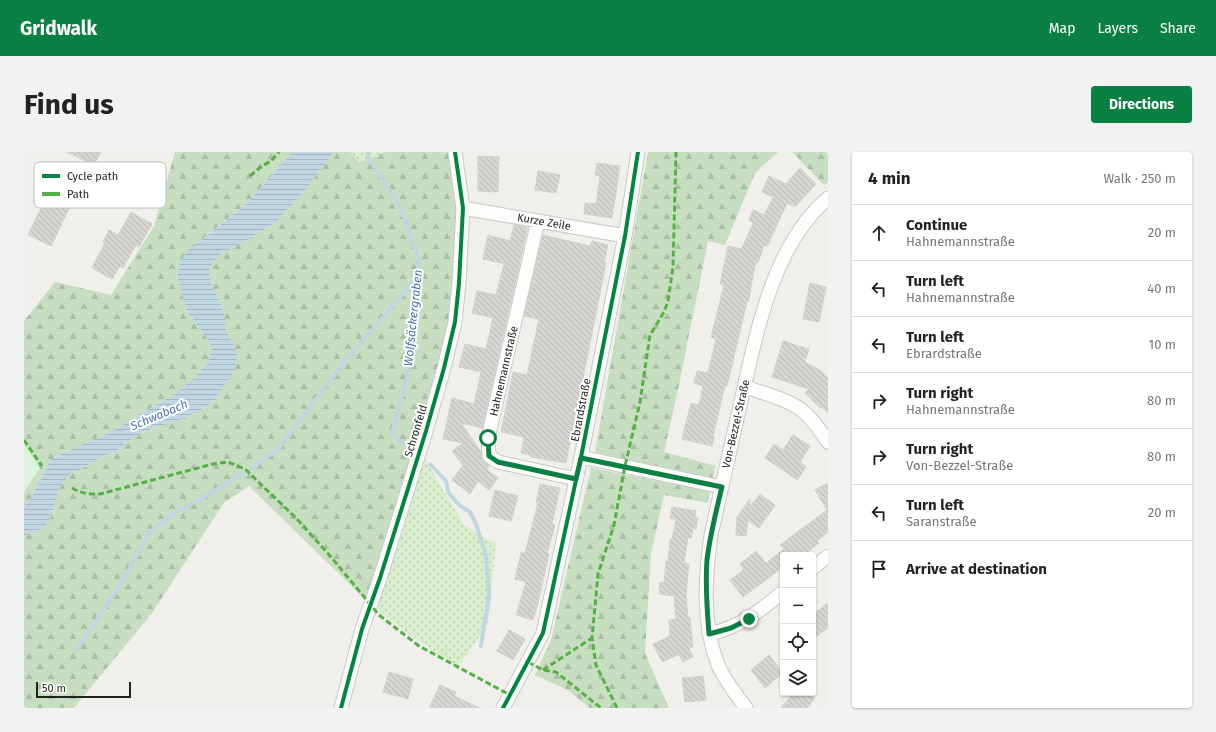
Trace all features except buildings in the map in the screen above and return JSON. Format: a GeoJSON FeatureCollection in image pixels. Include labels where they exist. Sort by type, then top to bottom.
{"type":"FeatureCollection","features":[{"type":"Feature","properties":{"kind":"street","name":"Schronfeld"},"geometry":{"type":"LineString","coordinates":[[341,708],[362,629],[380,578],[444,368],[455,322],[459,283],[463,208],[455,152]]}},
{"type":"Feature","properties":{"kind":"street","name":"Ebrardstraße"},"geometry":{"type":"LineString","coordinates":[[503,708],[543,633],[581,458],[625,236],[638,152]]}},
{"type":"Feature","properties":{"kind":"street","name":"Von-Bezzel-Straße"},"geometry":{"type":"LineString","coordinates":[[746,708],[734,692],[718,665],[709,634],[706,597],[707,560],[711,535],[760,321],[773,282],[790,245],[807,218],[828,198]]}},
{"type":"Feature","properties":{"kind":"street","name":"Kurze Zeile"},"geometry":{"type":"LineString","coordinates":[[463,208],[625,236]]}},
{"type":"Feature","properties":{"kind":"street","name":"Hahnemannstraße"},"geometry":{"type":"LineString","coordinates":[[538,221],[488,438],[489,456],[498,462],[576,479]]}},
{"type":"Feature","properties":{"kind":"street"},"geometry":{"type":"LineString","coordinates":[[745,387],[772,396],[800,408],[813,421],[828,442]]}},
{"type":"Feature","properties":{"kind":"street"},"geometry":{"type":"LineString","coordinates":[[581,458],[722,487]]}},
{"type":"Feature","properties":{"kind":"street"},"geometry":{"type":"LineString","coordinates":[[816,566],[828,556]]}},
{"type":"Feature","properties":{"kind":"street"},"geometry":{"type":"LineString","coordinates":[[709,634],[731,628],[749,619],[780,594]]}},
{"type":"Feature","properties":{"kind":"green space"},"geometry":{"type":"Polygon","coordinates":[[[175,152],[292,152],[247,203],[200,241],[177,277],[187,311],[207,338],[212,348],[207,364],[192,380],[170,397],[111,432],[63,453],[51,460],[31,498],[24,506],[24,321],[55,282],[111,295],[154,226],[159,208],[166,208],[166,184],[175,152]]]}},
{"type":"Feature","properties":{"kind":"green space"},"geometry":{"type":"Polygon","coordinates":[[[334,152],[350,152],[359,163],[387,152],[455,152],[463,208],[444,368],[371,605],[249,486],[224,503],[152,613],[74,708],[24,708],[24,536],[44,528],[50,519],[59,490],[66,476],[102,457],[116,452],[130,440],[143,432],[187,417],[215,400],[234,371],[233,343],[226,331],[225,318],[219,299],[212,287],[209,272],[213,262],[222,253],[244,242],[277,221],[305,190],[334,152]]]}},
{"type":"Feature","properties":{"kind":"green space"},"geometry":{"type":"Polygon","coordinates":[[[350,152],[387,152],[359,163],[350,152]]]}},
{"type":"Feature","properties":{"kind":"green space"},"geometry":{"type":"Polygon","coordinates":[[[648,152],[778,152],[755,173],[725,245],[708,241],[664,452],[716,466],[712,480],[595,452],[648,152]]]}},
{"type":"Feature","properties":{"kind":"green space"},"geometry":{"type":"Polygon","coordinates":[[[792,152],[828,152],[828,182],[824,185],[792,152]]]}},
{"type":"Feature","properties":{"kind":"green space"},"geometry":{"type":"Polygon","coordinates":[[[24,444],[40,468],[24,492],[24,444]]]}},
{"type":"Feature","properties":{"kind":"green space"},"geometry":{"type":"Polygon","coordinates":[[[422,454],[464,525],[496,544],[488,624],[458,667],[411,636],[381,613],[377,604],[422,454]]]}},
{"type":"Feature","properties":{"kind":"green space"},"geometry":{"type":"Polygon","coordinates":[[[591,468],[710,491],[708,503],[664,495],[651,554],[645,653],[669,708],[590,708],[566,689],[535,675],[551,640],[591,468]]]}},
{"type":"Feature","properties":{"kind":"water","name":"Schwabach"},"geometry":{"type":"Polygon","coordinates":[[[292,152],[334,152],[305,190],[277,221],[244,242],[222,253],[213,262],[209,272],[212,287],[219,299],[225,318],[226,331],[233,343],[237,355],[234,371],[215,400],[187,417],[143,432],[130,440],[116,452],[102,457],[67,476],[59,490],[50,519],[44,528],[24,536],[24,506],[31,498],[51,460],[63,453],[111,432],[170,397],[192,380],[207,364],[212,348],[207,338],[187,311],[177,277],[180,261],[187,251],[247,203],[292,152]]]}},
{"type":"Feature","properties":{"kind":"waterway","name":"Wolfsäckergraben"},"geometry":{"type":"LineString","coordinates":[[368,152],[368,157],[397,202],[406,222],[410,238],[417,252],[419,265],[407,378],[392,433],[402,443]]}},
{"type":"Feature","properties":{"kind":"waterway"},"geometry":{"type":"LineString","coordinates":[[251,469],[278,449],[346,360],[417,276]]}},
{"type":"Feature","properties":{"kind":"waterway","name":"Wolfsäckergraben"},"geometry":{"type":"LineString","coordinates":[[430,464],[446,481],[448,492],[459,505],[470,512],[476,524],[486,556],[489,596],[481,646]]}},
{"type":"Feature","properties":{"kind":"waterway"},"geometry":{"type":"LineString","coordinates":[[78,648],[122,582],[149,533],[179,510],[198,501],[243,473]]}},
{"type":"Feature","properties":{"kind":"marked path"},"geometry":{"type":"LineString","coordinates":[[250,176],[271,161],[279,152]]}},
{"type":"Feature","properties":{"kind":"marked path"},"geometry":{"type":"LineString","coordinates":[[617,708],[596,665],[592,638],[598,574],[614,525],[625,466],[640,402],[650,335],[664,312],[668,301],[673,267],[676,152]]}},
{"type":"Feature","properties":{"kind":"marked path"},"geometry":{"type":"LineString","coordinates":[[24,440],[42,466]]}},
{"type":"Feature","properties":{"kind":"marked path"},"geometry":{"type":"LineString","coordinates":[[72,488],[86,493],[100,494],[213,464],[228,462],[245,469],[297,519],[379,615],[419,646],[510,695]]}},
{"type":"Feature","properties":{"kind":"marked path"},"geometry":{"type":"LineString","coordinates":[[543,670],[592,638]]}},
{"type":"Feature","properties":{"kind":"marked path"},"geometry":{"type":"LineString","coordinates":[[528,662],[543,670],[556,672],[601,708]]}},
{"type":"Feature","properties":{"kind":"cycle path"},"geometry":{"type":"LineString","coordinates":[[341,708],[362,629],[380,578],[426,431],[455,322],[459,283],[463,208],[455,152]]}},
{"type":"Feature","properties":{"kind":"cycle path"},"geometry":{"type":"LineString","coordinates":[[503,708],[543,633],[581,457],[625,236],[638,152]]}},
{"type":"Feature","properties":{"kind":"route"},"geometry":{"type":"LineString","coordinates":[[488,438],[489,456],[498,462],[576,479],[581,458],[722,487],[707,560],[706,597],[709,634],[731,628],[749,619]]}}]}
